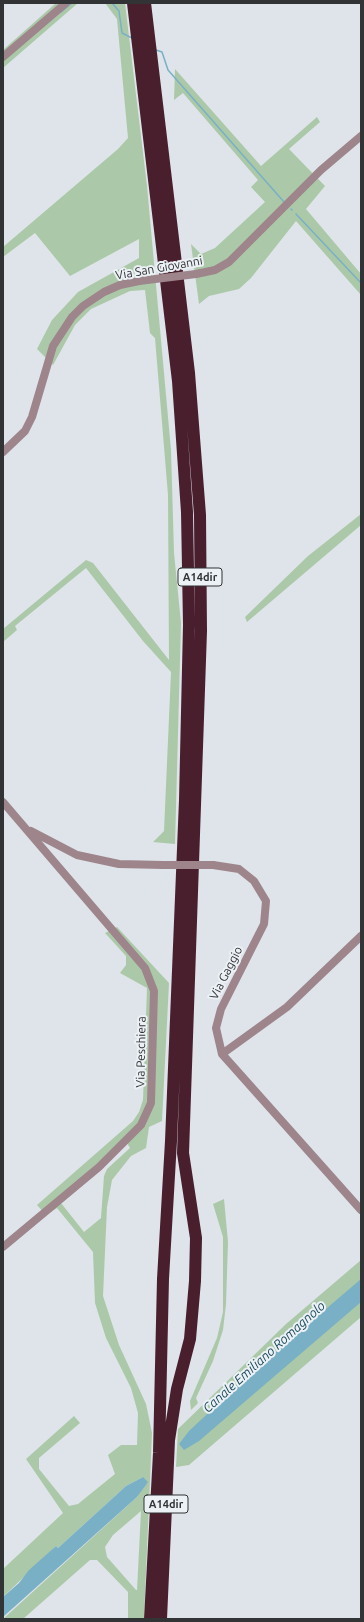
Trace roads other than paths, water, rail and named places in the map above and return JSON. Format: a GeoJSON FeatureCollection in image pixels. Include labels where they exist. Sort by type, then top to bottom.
{"type":"FeatureCollection","features":[{"type":"Feature","properties":{"kind":"highway","name":"A14dir"},"geometry":{"type":"LineString","coordinates":[[133,3],[178,381],[187,512],[188,625],[184,816],[171,1133],[163,1279],[159,1453],[150,1619]]}},
{"type":"Feature","properties":{"kind":"highway","name":"A14dir"},"geometry":{"type":"LineString","coordinates":[[145,3],[189,373],[200,523],[201,631],[183,1153],[196,1238],[195,1281],[190,1339],[177,1389],[169,1440],[161,1619]]}},
{"type":"Feature","properties":{"kind":"street"},"geometry":{"type":"LineString","coordinates":[[3,57],[66,3]]}},
{"type":"Feature","properties":{"kind":"street","name":"Via San Giovanni"},"geometry":{"type":"LineString","coordinates":[[3,452],[25,430],[32,417],[53,346],[72,317],[83,306],[104,292],[120,285],[139,281],[196,274],[214,270],[229,262],[321,170],[361,136]]}},
{"type":"Feature","properties":{"kind":"street"},"geometry":{"type":"LineString","coordinates":[[3,802],[25,828]]}},
{"type":"Feature","properties":{"kind":"street","name":"Via Peschiera"},"geometry":{"type":"LineString","coordinates":[[3,1247],[99,1167],[141,1126],[151,1103],[154,991],[145,968],[25,828]]}},
{"type":"Feature","properties":{"kind":"street","name":"Via Gaggio"},"geometry":{"type":"LineString","coordinates":[[25,828],[77,854],[119,864],[213,866],[239,869],[254,881],[266,901],[264,924],[221,1009],[216,1028],[222,1054],[361,1210]]}},
{"type":"Feature","properties":{"kind":"street"},"geometry":{"type":"LineString","coordinates":[[222,1054],[287,1007],[361,936]]}},
{"type":"Feature","properties":{"kind":"water"},"geometry":{"type":"Polygon","coordinates":[[[361,1279],[361,1302],[199,1441],[184,1450],[179,1444],[189,1431],[218,1404],[217,1402],[361,1279]]]}},
{"type":"Feature","properties":{"kind":"water"},"geometry":{"type":"Polygon","coordinates":[[[143,1477],[148,1482],[137,1497],[3,1617],[3,1597],[19,1583],[29,1570],[56,1546],[58,1548],[126,1486],[143,1477]]]}},
{"type":"Feature","properties":{"kind":"waterway"},"geometry":{"type":"LineString","coordinates":[[61,12],[72,3]]}},
{"type":"Feature","properties":{"kind":"waterway"},"geometry":{"type":"LineString","coordinates":[[112,3],[119,11],[122,33],[132,38]]}},
{"type":"Feature","properties":{"kind":"waterway"},"geometry":{"type":"LineString","coordinates":[[156,50],[162,52],[168,70],[284,202]]}},
{"type":"Feature","properties":{"kind":"waterway"},"geometry":{"type":"LineString","coordinates":[[296,214],[361,283]]}},
{"type":"Feature","properties":{"kind":"water label","name":"Canale Emiliano Romagnolo"},"geometry":{"type":"Point","coordinates":[264,1357]}}]}
